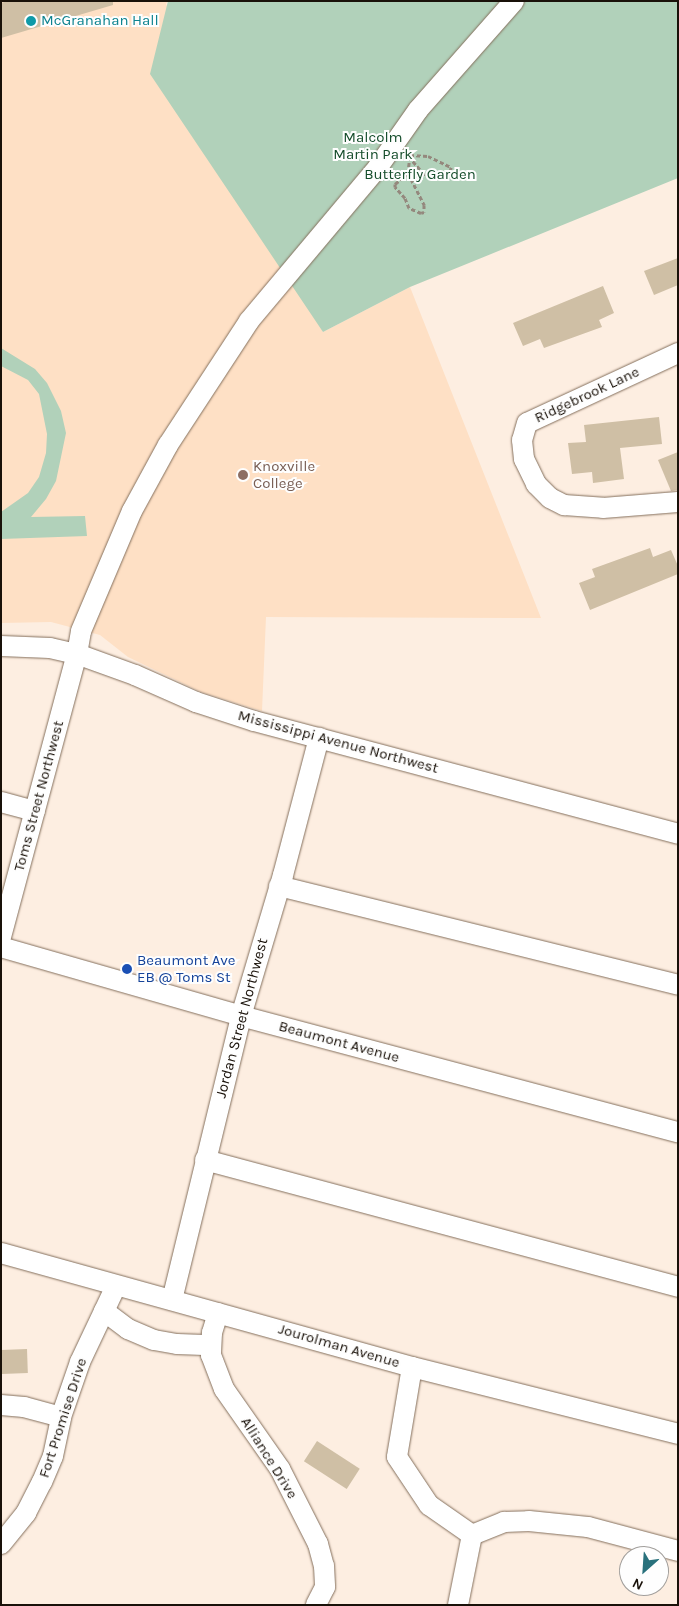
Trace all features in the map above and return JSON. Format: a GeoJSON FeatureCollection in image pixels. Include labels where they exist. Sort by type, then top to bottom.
{"type":"FeatureCollection","features":[{"type":"Feature","properties":{"kind":"street","name":"Toms Street Northwest"},"geometry":{"type":"LineString","coordinates":[[1,937],[77,654],[81,631],[132,511],[168,445],[249,321],[378,167],[418,110],[514,1]]}},
{"type":"Feature","properties":{"kind":"street","name":"Ridgebrook Lane"},"geometry":{"type":"LineString","coordinates":[[678,353],[527,422],[522,440],[524,459],[536,484],[550,498],[564,504],[602,508],[678,502]]}},
{"type":"Feature","properties":{"kind":"street","name":"Mississippi Avenue Northwest"},"geometry":{"type":"LineString","coordinates":[[1,646],[50,648],[77,654],[135,675],[196,702],[254,721],[678,834]]}},
{"type":"Feature","properties":{"kind":"street","name":"Jordan Street Northwest"},"geometry":{"type":"LineString","coordinates":[[172,1300],[241,1016],[319,738]]}},
{"type":"Feature","properties":{"kind":"street"},"geometry":{"type":"LineString","coordinates":[[1,802],[35,811]]}},
{"type":"Feature","properties":{"kind":"street"},"geometry":{"type":"LineString","coordinates":[[279,886],[678,985]]}},
{"type":"Feature","properties":{"kind":"street","name":"Beaumont Avenue"},"geometry":{"type":"LineString","coordinates":[[1,947],[241,1016],[678,1132]]}},
{"type":"Feature","properties":{"kind":"street"},"geometry":{"type":"LineString","coordinates":[[206,1160],[678,1287]]}},
{"type":"Feature","properties":{"kind":"street","name":"Jourolman Avenue"},"geometry":{"type":"LineString","coordinates":[[1,1253],[412,1367],[678,1434]]}},
{"type":"Feature","properties":{"kind":"street","name":"Fort Promise Drive"},"geometry":{"type":"LineString","coordinates":[[1,1544],[26,1513],[42,1482],[53,1456],[61,1416],[80,1362],[116,1286]]}},
{"type":"Feature","properties":{"kind":"street"},"geometry":{"type":"LineString","coordinates":[[104,1311],[128,1329],[154,1340],[177,1344],[211,1345]]}},
{"type":"Feature","properties":{"kind":"street","name":"Alliance Drive"},"geometry":{"type":"LineString","coordinates":[[218,1312],[212,1334],[211,1355],[224,1388],[280,1469],[318,1544],[324,1566],[325,1587],[316,1605]]}},
{"type":"Feature","properties":{"kind":"street"},"geometry":{"type":"LineString","coordinates":[[412,1367],[396,1457],[429,1505],[472,1535]]}},
{"type":"Feature","properties":{"kind":"street"},"geometry":{"type":"LineString","coordinates":[[1,1405],[24,1407],[61,1416]]}},
{"type":"Feature","properties":{"kind":"street"},"geometry":{"type":"LineString","coordinates":[[472,1535],[504,1522],[529,1521],[588,1527],[678,1551]]}},
{"type":"Feature","properties":{"kind":"street"},"geometry":{"type":"LineString","coordinates":[[458,1605],[472,1535]]}},
{"type":"Feature","properties":{"kind":"path"},"geometry":{"type":"LineString","coordinates":[[399,135],[407,145],[410,157],[408,172],[424,205],[424,212],[421,213],[409,208],[405,198],[395,187],[395,184],[408,172]]}},
{"type":"Feature","properties":{"kind":"path"},"geometry":{"type":"LineString","coordinates":[[410,157],[428,156],[451,167],[450,173],[444,177],[424,174],[410,178]]}},
{"type":"Feature","properties":{"kind":"path"},"geometry":{"type":"LineString","coordinates":[[410,157],[424,174]]}},
{"type":"Feature","properties":{"kind":"shaded area","name":"Knoxville College"},"geometry":{"type":"Polygon","coordinates":[[[1,1],[168,1],[166,4],[323,332],[410,287],[541,618],[266,617],[262,711],[201,692],[128,657],[100,635],[51,622],[1,623],[1,1]]]}},
{"type":"Feature","properties":{"kind":"green space","name":"Malcolm Martin Park"},"geometry":{"type":"Polygon","coordinates":[[[168,1],[678,1],[678,178],[410,287],[323,332],[150,74],[168,1]]]}},
{"type":"Feature","properties":{"kind":"green space"},"geometry":{"type":"Polygon","coordinates":[[[1,348],[35,369],[47,383],[61,411],[66,433],[56,481],[46,499],[31,517],[85,516],[87,536],[1,539],[1,512],[28,493],[39,477],[46,453],[47,434],[39,394],[28,380],[1,366],[1,348]]]}},
{"type":"Feature","properties":{"kind":"building","name":"McGranahan Hall"},"geometry":{"type":"Polygon","coordinates":[[[8,1],[113,1],[113,5],[1,38],[1,3],[8,1]]]}},
{"type":"Feature","properties":{"kind":"building"},"geometry":{"type":"Polygon","coordinates":[[[678,258],[678,285],[654,295],[644,271],[678,258]]]}},
{"type":"Feature","properties":{"kind":"building"},"geometry":{"type":"Polygon","coordinates":[[[603,286],[614,313],[599,320],[602,327],[544,348],[540,339],[523,346],[513,323],[603,286]]]}},
{"type":"Feature","properties":{"kind":"building"},"geometry":{"type":"Polygon","coordinates":[[[659,417],[662,444],[620,448],[624,479],[593,483],[592,472],[572,474],[568,443],[586,442],[584,425],[659,417]]]}},
{"type":"Feature","properties":{"kind":"building"},"geometry":{"type":"Polygon","coordinates":[[[678,452],[678,490],[671,491],[658,460],[678,452]]]}},
{"type":"Feature","properties":{"kind":"building"},"geometry":{"type":"Polygon","coordinates":[[[650,548],[653,557],[671,550],[678,566],[678,574],[590,610],[579,583],[595,577],[592,569],[650,548]]]}},
{"type":"Feature","properties":{"kind":"building"},"geometry":{"type":"Polygon","coordinates":[[[27,1349],[28,1373],[2,1374],[1,1350],[27,1349]]]}},
{"type":"Feature","properties":{"kind":"building"},"geometry":{"type":"Polygon","coordinates":[[[317,1441],[360,1469],[347,1489],[304,1461],[317,1441]]]}},
{"type":"Feature","properties":{"kind":"place","name":"McGranahan Hall"},"geometry":{"type":"Point","coordinates":[31,21]}},
{"type":"Feature","properties":{"kind":"place","name":"Knoxville College"},"geometry":{"type":"Point","coordinates":[243,475]}},
{"type":"Feature","properties":{"kind":"place","name":"Beaumont Ave EB @ Toms St"},"geometry":{"type":"Point","coordinates":[127,969]}},
{"type":"Feature","properties":{"kind":"park label","name":"Butterfly Garden"},"geometry":{"type":"Point","coordinates":[420,175]}}]}
